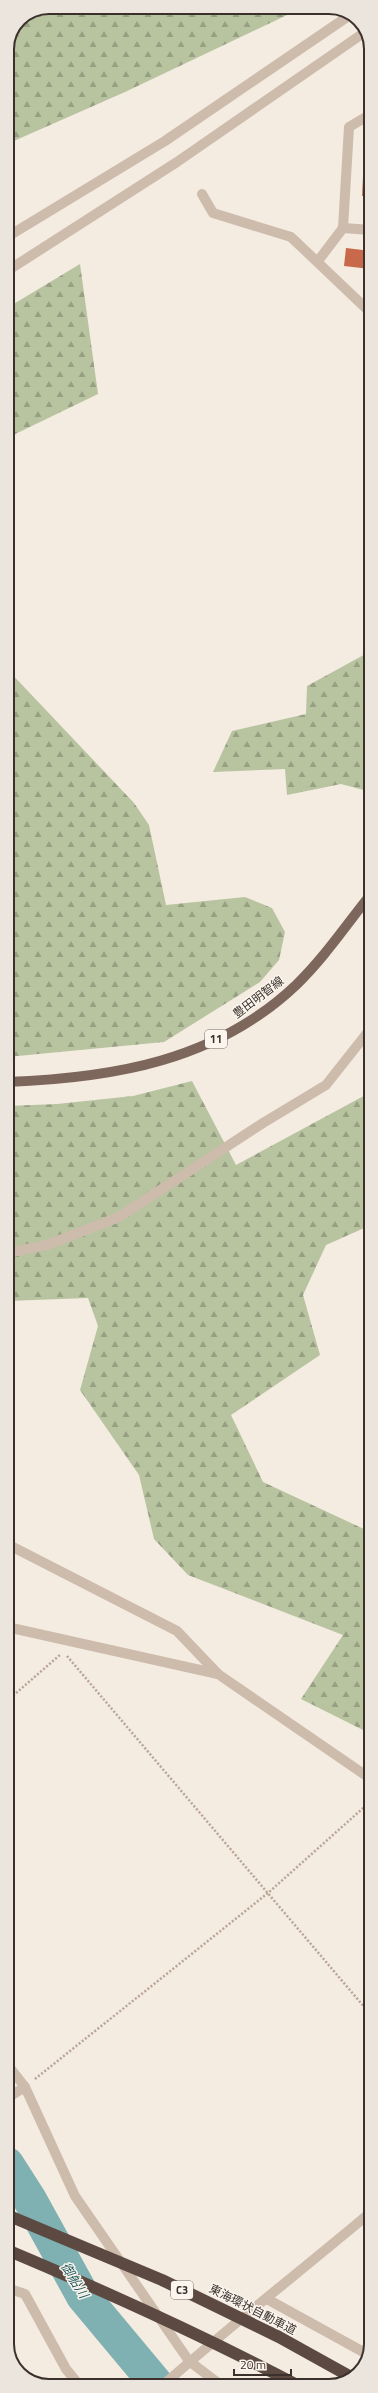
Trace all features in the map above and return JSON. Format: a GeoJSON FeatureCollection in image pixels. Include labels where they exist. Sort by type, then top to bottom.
{"type":"FeatureCollection","features":[{"type":"Feature","properties":{"kind":"highway","name":"東海環状自動車道"},"geometry":{"type":"LineString","coordinates":[[14,2218],[162,2280],[279,2337],[346,2374]]}},
{"type":"Feature","properties":{"kind":"highway"},"geometry":{"type":"LineString","coordinates":[[14,2253],[97,2288],[216,2342],[286,2379]]}},
{"type":"Feature","properties":{"kind":"main road","name":"豊田明智線"},"geometry":{"type":"LineString","coordinates":[[14,1082],[63,1080],[128,1069],[179,1057],[240,1028],[295,985],[346,927],[364,903]]}},
{"type":"Feature","properties":{"kind":"street"},"geometry":{"type":"LineString","coordinates":[[14,233],[165,141],[345,18]]}},
{"type":"Feature","properties":{"kind":"street"},"geometry":{"type":"LineString","coordinates":[[14,267],[177,162],[361,35]]}},
{"type":"Feature","properties":{"kind":"street"},"geometry":{"type":"LineString","coordinates":[[318,261],[343,228],[350,127],[364,118]]}},
{"type":"Feature","properties":{"kind":"street"},"geometry":{"type":"LineString","coordinates":[[202,194],[213,213],[291,237],[364,306]]}},
{"type":"Feature","properties":{"kind":"street"},"geometry":{"type":"LineString","coordinates":[[343,228],[364,230]]}},
{"type":"Feature","properties":{"kind":"street"},"geometry":{"type":"LineString","coordinates":[[14,1252],[46,1245],[119,1217],[263,1122],[326,1085],[364,1037]]}},
{"type":"Feature","properties":{"kind":"street"},"geometry":{"type":"LineString","coordinates":[[14,1548],[178,1631],[218,1674],[364,1774]]}},
{"type":"Feature","properties":{"kind":"street"},"geometry":{"type":"LineString","coordinates":[[14,1629],[218,1674]]}},
{"type":"Feature","properties":{"kind":"street"},"geometry":{"type":"LineString","coordinates":[[14,2073],[25,2087],[75,2196],[186,2365],[210,2379]]}},
{"type":"Feature","properties":{"kind":"street"},"geometry":{"type":"LineString","coordinates":[[14,2094],[25,2087]]}},
{"type":"Feature","properties":{"kind":"street"},"geometry":{"type":"LineString","coordinates":[[170,2379],[364,2218]]}},
{"type":"Feature","properties":{"kind":"street"},"geometry":{"type":"LineString","coordinates":[[14,2290],[25,2294],[66,2369],[74,2379]]}},
{"type":"Feature","properties":{"kind":"street"},"geometry":{"type":"LineString","coordinates":[[267,2299],[363,2352]]}},
{"type":"Feature","properties":{"kind":"path"},"geometry":{"type":"LineString","coordinates":[[14,1695],[63,1652],[364,2007]]}},
{"type":"Feature","properties":{"kind":"path"},"geometry":{"type":"LineString","coordinates":[[25,2087],[268,1893],[364,1807]]}},
{"type":"Feature","properties":{"kind":"green space"},"geometry":{"type":"Polygon","coordinates":[[[49,14],[289,14],[125,92],[14,141],[14,49],[20,30],[24,24],[30,20],[49,14]]]}},
{"type":"Feature","properties":{"kind":"green space"},"geometry":{"type":"Polygon","coordinates":[[[80,264],[98,394],[14,435],[14,304],[80,264]]]}},
{"type":"Feature","properties":{"kind":"green space"},"geometry":{"type":"Polygon","coordinates":[[[364,655],[364,790],[341,784],[287,795],[285,769],[213,772],[232,731],[306,714],[307,686],[364,655]]]}},
{"type":"Feature","properties":{"kind":"green space"},"geometry":{"type":"Polygon","coordinates":[[[14,676],[134,803],[149,825],[166,905],[245,897],[272,908],[285,932],[279,960],[260,982],[164,1042],[14,1056],[14,676]]]}},
{"type":"Feature","properties":{"kind":"green space"},"geometry":{"type":"Polygon","coordinates":[[[192,1081],[236,1165],[364,1096],[364,1228],[326,1245],[303,1295],[320,1355],[231,1415],[263,1482],[364,1529],[364,1730],[301,1699],[343,1635],[188,1575],[154,1539],[139,1475],[80,1390],[98,1326],[88,1298],[14,1301],[14,1106],[57,1104],[133,1096],[192,1081]]]}},
{"type":"Feature","properties":{"kind":"building"},"geometry":{"type":"Polygon","coordinates":[[[364,143],[364,164],[363,164],[364,143]]]}},
{"type":"Feature","properties":{"kind":"building"},"geometry":{"type":"Polygon","coordinates":[[[363,177],[364,177],[364,196],[362,196],[363,177]]]}},
{"type":"Feature","properties":{"kind":"building"},"geometry":{"type":"Polygon","coordinates":[[[346,248],[364,250],[364,268],[344,266],[346,248]]]}},
{"type":"Feature","properties":{"kind":"waterway","name":"御船川"},"geometry":{"type":"LineString","coordinates":[[14,2175],[30,2200],[83,2296],[152,2379]]}}]}
